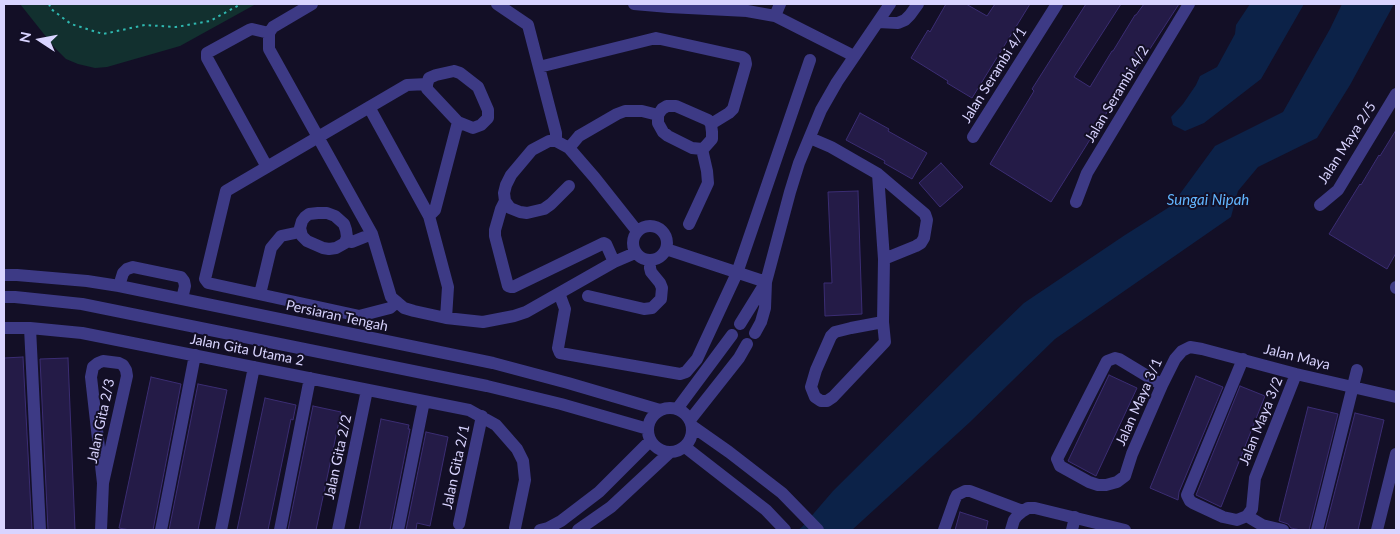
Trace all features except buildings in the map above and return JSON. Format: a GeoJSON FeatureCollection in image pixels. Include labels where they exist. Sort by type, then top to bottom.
{"type":"FeatureCollection","features":[{"type":"Feature","properties":{"kind":"street"},"geometry":{"type":"LineString","coordinates":[[312,4],[273,27],[268,33],[268,50],[372,234],[391,297],[404,308],[446,318],[483,322],[514,316],[526,312],[614,262],[635,253]]}},
{"type":"Feature","properties":{"kind":"street"},"geometry":{"type":"LineString","coordinates":[[497,4],[528,25],[556,133],[556,141]]}},
{"type":"Feature","properties":{"kind":"street"},"geometry":{"type":"LineString","coordinates":[[634,4],[668,8],[747,11],[775,16],[854,56]]}},
{"type":"Feature","properties":{"kind":"street"},"geometry":{"type":"LineString","coordinates":[[775,16],[780,4]]}},
{"type":"Feature","properties":{"kind":"street"},"geometry":{"type":"LineString","coordinates":[[755,333],[765,308],[766,282],[790,192],[821,110],[837,82],[890,4]]}},
{"type":"Feature","properties":{"kind":"street"},"geometry":{"type":"LineString","coordinates":[[878,22],[898,23],[905,20],[918,4]]}},
{"type":"Feature","properties":{"kind":"street","name":"Jalan Serambi 4/1"},"geometry":{"type":"LineString","coordinates":[[973,137],[1057,4]]}},
{"type":"Feature","properties":{"kind":"street","name":"Jalan Serambi 4/2"},"geometry":{"type":"LineString","coordinates":[[1076,202],[1087,173],[1189,4]]}},
{"type":"Feature","properties":{"kind":"street"},"geometry":{"type":"LineString","coordinates":[[267,166],[207,58],[207,53],[252,29],[268,33]]}},
{"type":"Feature","properties":{"kind":"street"},"geometry":{"type":"LineString","coordinates":[[539,67],[656,38],[742,57],[746,64],[733,109],[711,124]]}},
{"type":"Feature","properties":{"kind":"street"},"geometry":{"type":"LineString","coordinates":[[559,292],[565,309],[558,348],[560,352],[682,374],[686,372],[696,359],[737,273],[810,60]]}},
{"type":"Feature","properties":{"kind":"street"},"geometry":{"type":"LineString","coordinates":[[454,71],[460,73],[478,87],[488,110],[488,118],[481,125],[473,128],[458,122],[427,89],[427,84],[430,78],[436,75],[454,71]]}},
{"type":"Feature","properties":{"kind":"street"},"geometry":{"type":"LineString","coordinates":[[397,302],[390,308],[360,316],[208,283],[205,279],[226,191],[407,85],[427,84]]}},
{"type":"Feature","properties":{"kind":"street","name":"Jalan Maya 2/5"},"geometry":{"type":"LineString","coordinates":[[1320,205],[1338,190],[1396,94]]}},
{"type":"Feature","properties":{"kind":"street"},"geometry":{"type":"LineString","coordinates":[[667,106],[673,106],[708,120],[711,124],[712,139],[702,149],[692,148],[668,136],[660,128],[658,115],[662,109],[667,106]]}},
{"type":"Feature","properties":{"kind":"street"},"geometry":{"type":"LineString","coordinates":[[369,107],[429,216],[448,287],[446,318]]}},
{"type":"Feature","properties":{"kind":"street"},"geometry":{"type":"LineString","coordinates":[[569,148],[579,136],[625,111],[642,111],[658,115]]}},
{"type":"Feature","properties":{"kind":"street"},"geometry":{"type":"LineString","coordinates":[[429,216],[434,210],[458,122]]}},
{"type":"Feature","properties":{"kind":"street"},"geometry":{"type":"LineString","coordinates":[[810,138],[831,147],[878,174],[925,214],[924,238],[921,243],[884,259]]}},
{"type":"Feature","properties":{"kind":"street"},"geometry":{"type":"LineString","coordinates":[[570,186],[544,209],[527,213],[510,208],[505,201],[504,193],[511,175],[532,150],[549,141],[556,141],[569,148],[637,232]]}},
{"type":"Feature","properties":{"kind":"street"},"geometry":{"type":"LineString","coordinates":[[689,224],[708,183],[702,149]]}},
{"type":"Feature","properties":{"kind":"street"},"geometry":{"type":"LineString","coordinates":[[878,174],[884,259],[883,322],[885,342],[833,397],[827,401],[821,401],[815,397],[811,387],[813,379],[831,336],[836,332],[883,322]]}},
{"type":"Feature","properties":{"kind":"street"},"geometry":{"type":"LineString","coordinates":[[505,201],[501,209],[495,236],[508,286],[513,287],[604,243],[614,262]]}},
{"type":"Feature","properties":{"kind":"street"},"geometry":{"type":"LineString","coordinates":[[346,241],[344,224],[335,216],[327,213],[309,214],[302,221],[300,232],[302,236],[323,248],[336,248],[346,241],[355,242],[372,234]]}},
{"type":"Feature","properties":{"kind":"street"},"geometry":{"type":"LineString","coordinates":[[647,226],[652,226],[658,228],[666,236],[666,249],[661,257],[650,261],[639,257],[635,253],[633,242],[637,232],[647,226]]}},
{"type":"Feature","properties":{"kind":"street"},"geometry":{"type":"LineString","coordinates":[[260,294],[271,248],[281,236],[300,232]]}},
{"type":"Feature","properties":{"kind":"street"},"geometry":{"type":"LineString","coordinates":[[666,249],[766,282]]}},
{"type":"Feature","properties":{"kind":"street"},"geometry":{"type":"LineString","coordinates":[[588,296],[644,309],[652,308],[660,299],[662,288],[651,272],[650,261]]}},
{"type":"Feature","properties":{"kind":"street"},"geometry":{"type":"LineString","coordinates":[[119,286],[123,273],[127,269],[133,268],[181,277],[185,286],[182,299]]}},
{"type":"Feature","properties":{"kind":"street","name":"Persiaran Tengah"},"geometry":{"type":"LineString","coordinates":[[4,275],[87,281],[119,286],[493,363],[660,410]]}},
{"type":"Feature","properties":{"kind":"street"},"geometry":{"type":"LineString","coordinates":[[740,324],[766,282]]}},
{"type":"Feature","properties":{"kind":"street"},"geometry":{"type":"LineString","coordinates":[[4,297],[82,304],[468,382],[561,404],[649,435],[658,449],[668,453]]}},
{"type":"Feature","properties":{"kind":"street","name":"Jalan Gita Utama 2"},"geometry":{"type":"LineString","coordinates":[[4,328],[30,328],[82,333],[469,410],[496,425],[517,449],[522,461],[525,480],[512,530]]}},
{"type":"Feature","properties":{"kind":"street"},"geometry":{"type":"LineString","coordinates":[[30,328],[40,530]]}},
{"type":"Feature","properties":{"kind":"street"},"geometry":{"type":"LineString","coordinates":[[677,409],[732,335]]}},
{"type":"Feature","properties":{"kind":"street"},"geometry":{"type":"LineString","coordinates":[[578,530],[611,507],[668,453],[685,447],[691,437],[691,423],[739,358],[747,344]]}},
{"type":"Feature","properties":{"kind":"street","name":"Jalan Maya"},"geometry":{"type":"LineString","coordinates":[[1190,348],[1202,349],[1296,374],[1396,396]]}},
{"type":"Feature","properties":{"kind":"street","name":"Jalan Maya 3/1"},"geometry":{"type":"LineString","coordinates":[[1162,385],[1119,359],[1115,358],[1107,361],[1058,459],[1058,463],[1063,469],[1098,485],[1116,482],[1125,476],[1132,454],[1175,359],[1182,351],[1190,348]]}},
{"type":"Feature","properties":{"kind":"street"},"geometry":{"type":"LineString","coordinates":[[161,530],[195,355]]}},
{"type":"Feature","properties":{"kind":"street"},"geometry":{"type":"LineString","coordinates":[[1242,359],[1188,495],[1193,503],[1224,517],[1237,520],[1250,513],[1262,525],[1283,530]]}},
{"type":"Feature","properties":{"kind":"street","name":"Jalan Gita 2/3"},"geometry":{"type":"LineString","coordinates":[[101,530],[103,483],[91,377],[94,367],[98,362],[102,361],[123,365],[127,376],[103,483]]}},
{"type":"Feature","properties":{"kind":"street"},"geometry":{"type":"LineString","coordinates":[[221,530],[254,367]]}},
{"type":"Feature","properties":{"kind":"street"},"geometry":{"type":"LineString","coordinates":[[1317,530],[1357,370]]}},
{"type":"Feature","properties":{"kind":"street","name":"Jalan Maya 3/2"},"geometry":{"type":"LineString","coordinates":[[1250,513],[1255,478],[1296,374]]}},
{"type":"Feature","properties":{"kind":"street"},"geometry":{"type":"LineString","coordinates":[[280,530],[310,378]]}},
{"type":"Feature","properties":{"kind":"street","name":"Jalan Gita 2/2"},"geometry":{"type":"LineString","coordinates":[[338,530],[367,390]]}},
{"type":"Feature","properties":{"kind":"street"},"geometry":{"type":"LineString","coordinates":[[398,530],[424,401]]}},
{"type":"Feature","properties":{"kind":"street"},"geometry":{"type":"LineString","coordinates":[[540,530],[561,521],[598,492],[649,435],[651,418],[660,410],[671,408],[677,409],[686,415],[691,423],[782,492],[818,530]]}},
{"type":"Feature","properties":{"kind":"street","name":"Jalan Gita 2/1"},"geometry":{"type":"LineString","coordinates":[[459,524],[482,416]]}},
{"type":"Feature","properties":{"kind":"street"},"geometry":{"type":"LineString","coordinates":[[685,447],[766,510],[785,530]]}},
{"type":"Feature","properties":{"kind":"street"},"geometry":{"type":"LineString","coordinates":[[1377,530],[1396,454]]}},
{"type":"Feature","properties":{"kind":"street"},"geometry":{"type":"LineString","coordinates":[[944,530],[957,495],[965,491],[970,491],[1022,510]]}},
{"type":"Feature","properties":{"kind":"street"},"geometry":{"type":"LineString","coordinates":[[1011,530],[1014,520],[1022,510],[1036,508],[1124,530]]}},
{"type":"Feature","properties":{"kind":"street"},"geometry":{"type":"LineString","coordinates":[[1072,530],[1075,517]]}},
{"type":"Feature","properties":{"kind":"path"},"geometry":{"type":"LineString","coordinates":[[49,4],[51,9],[71,24],[103,34],[145,25],[176,27],[210,21],[242,4]]}},
{"type":"Feature","properties":{"kind":"green space"},"geometry":{"type":"Polygon","coordinates":[[[20,4],[256,4],[180,46],[107,67],[95,68],[66,59],[20,4]]]}},
{"type":"Feature","properties":{"kind":"water"},"geometry":{"type":"Polygon","coordinates":[[[1250,4],[1304,4],[1261,79],[1204,123],[1185,131],[1173,125],[1171,117],[1183,104],[1200,76],[1217,67],[1235,34],[1236,25],[1250,4]]]}},
{"type":"Feature","properties":{"kind":"water","name":"Sungai Nipah"},"geometry":{"type":"Polygon","coordinates":[[[1342,4],[1394,4],[1350,85],[1317,138],[1258,167],[1238,191],[1231,217],[1055,339],[970,422],[852,530],[798,530],[833,491],[1024,303],[1171,206],[1215,146],[1283,112],[1342,4]]]}}]}
